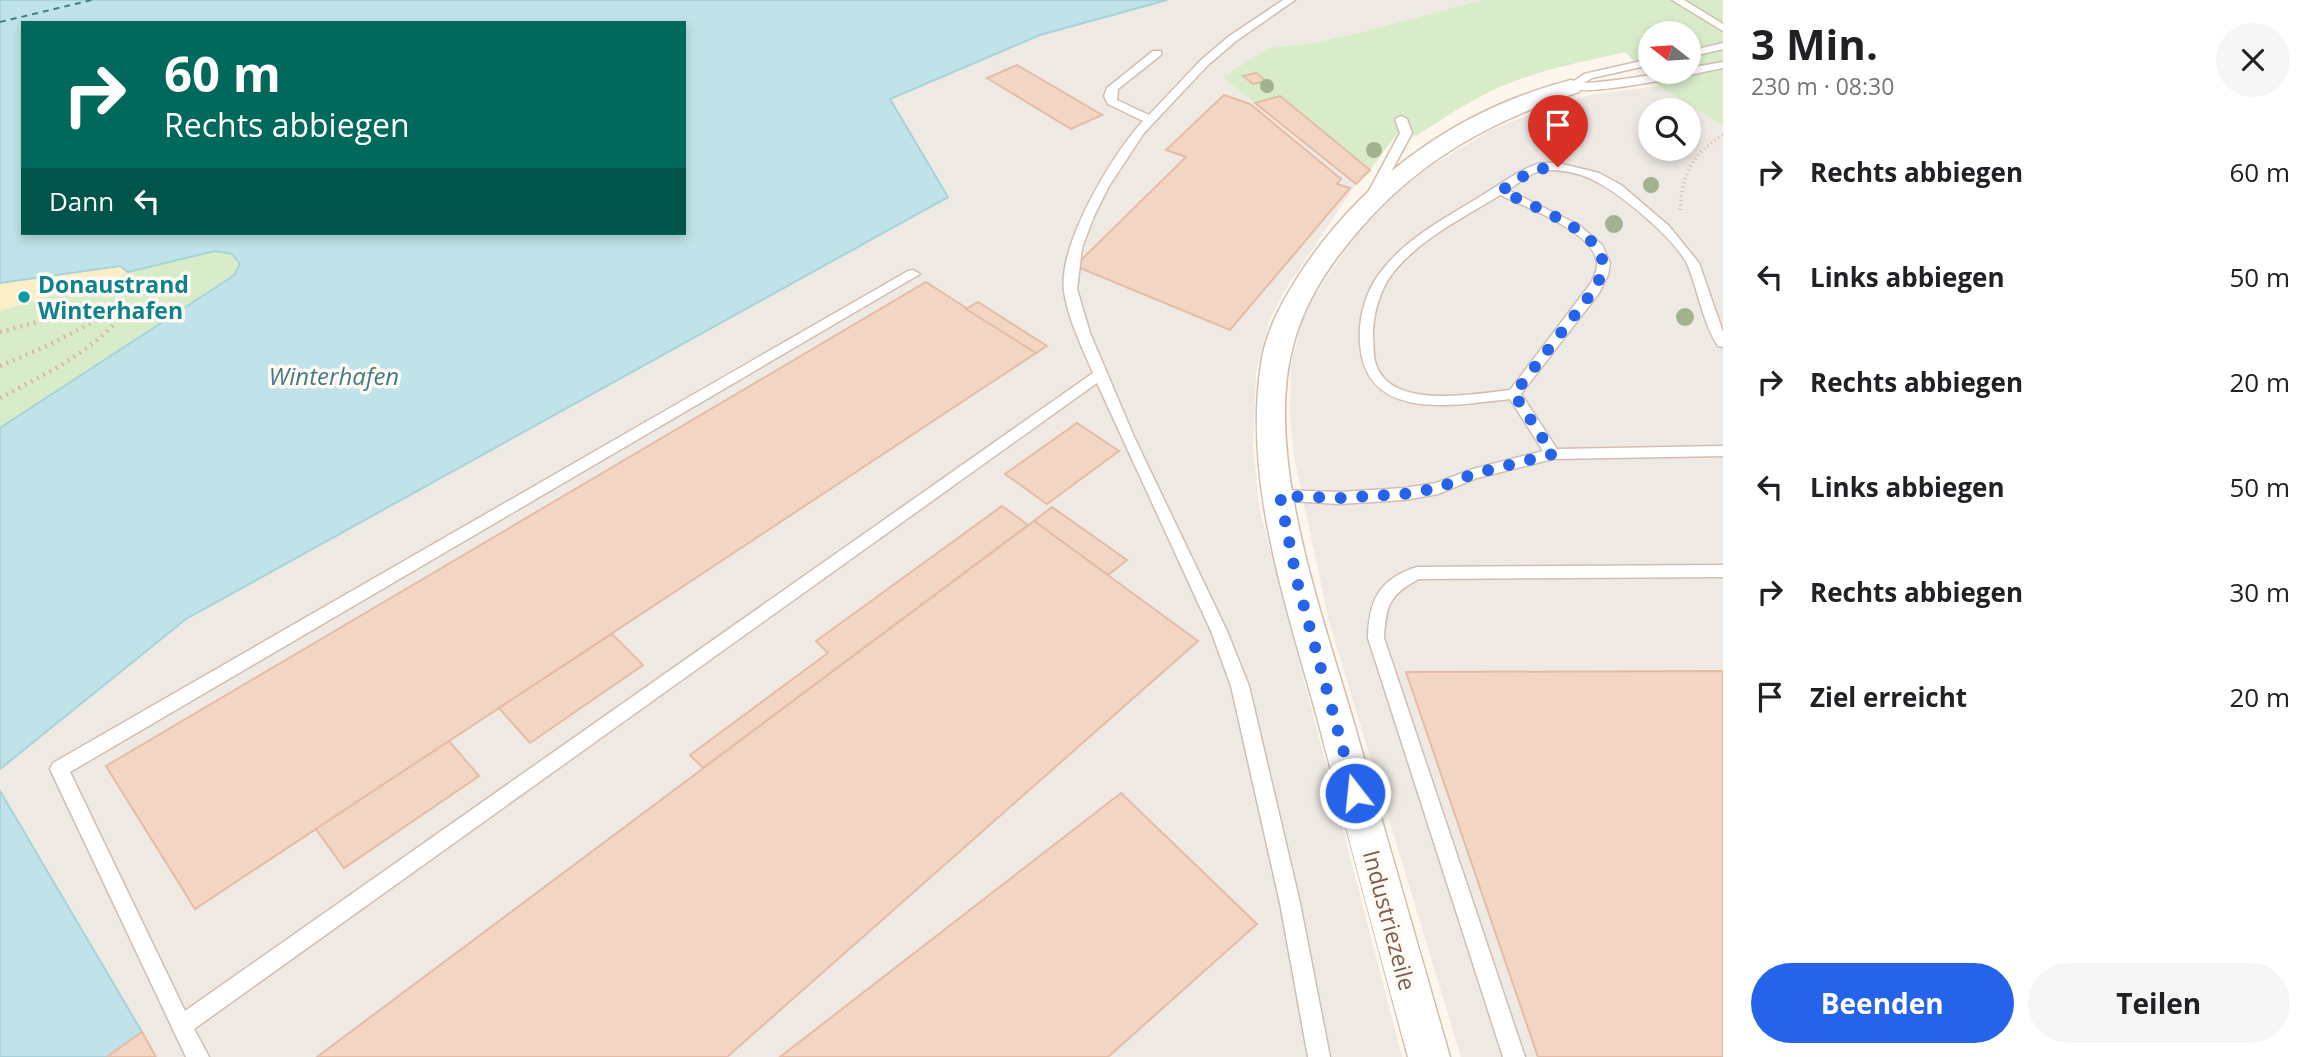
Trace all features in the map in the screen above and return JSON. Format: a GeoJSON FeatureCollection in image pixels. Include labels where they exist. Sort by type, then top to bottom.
{"type":"FeatureCollection","features":[{"type":"Feature","properties":{"kind":"street","name":"Industriezeile"},"geometry":{"type":"LineString","coordinates":[[1429,1057],[1297,581],[1280,496],[1273,443],[1271,398],[1281,337],[1300,292],[1343,230],[1371,198],[1435,148],[1470,128],[1523,102],[1572,87]]}},
{"type":"Feature","properties":{"kind":"lane"},"geometry":{"type":"LineString","coordinates":[[1290,0],[1232,39],[1204,63],[1150,120],[1103,186],[1088,216],[1072,268],[1070,289],[1074,307],[1101,374],[1159,507],[1219,631],[1240,686],[1290,903],[1319,1057]]}},
{"type":"Feature","properties":{"kind":"lane"},"geometry":{"type":"LineString","coordinates":[[1677,0],[1723,28]]}},
{"type":"Feature","properties":{"kind":"lane"},"geometry":{"type":"LineString","coordinates":[[1701,51],[1723,46]]}},
{"type":"Feature","properties":{"kind":"lane"},"geometry":{"type":"LineString","coordinates":[[1150,120],[1112,102],[1110,96],[1114,89],[1157,52]]}},
{"type":"Feature","properties":{"kind":"lane"},"geometry":{"type":"LineString","coordinates":[[1572,87],[1588,76],[1638,65]]}},
{"type":"Feature","properties":{"kind":"lane"},"geometry":{"type":"LineString","coordinates":[[1701,69],[1723,65]]}},
{"type":"Feature","properties":{"kind":"lane","name":"Industriezeile"},"geometry":{"type":"LineString","coordinates":[[1572,87],[1606,86],[1638,80]]}},
{"type":"Feature","properties":{"kind":"lane"},"geometry":{"type":"LineString","coordinates":[[1371,198],[1406,133],[1401,119]]}},
{"type":"Feature","properties":{"kind":"lane"},"geometry":{"type":"LineString","coordinates":[[1501,191],[1556,218],[1584,235],[1598,248],[1603,261],[1602,276],[1594,290],[1514,394],[1415,400],[1391,392],[1377,383],[1364,354],[1370,310],[1388,270],[1424,239],[1529,171],[1541,167],[1558,167],[1586,173],[1617,188],[1665,229],[1693,263],[1713,327],[1723,343]]}},
{"type":"Feature","properties":{"kind":"lane"},"geometry":{"type":"LineString","coordinates":[[198,1057],[59,769],[913,274]]}},
{"type":"Feature","properties":{"kind":"lane"},"geometry":{"type":"LineString","coordinates":[[181,1026],[1101,374]]}},
{"type":"Feature","properties":{"kind":"lane"},"geometry":{"type":"LineString","coordinates":[[1514,394],[1553,454]]}},
{"type":"Feature","properties":{"kind":"lane"},"geometry":{"type":"LineString","coordinates":[[1280,496],[1339,498],[1404,494],[1438,488],[1473,474],[1553,454],[1723,452]]}},
{"type":"Feature","properties":{"kind":"lane"},"geometry":{"type":"LineString","coordinates":[[1514,1057],[1376,638],[1377,606],[1392,584],[1417,573],[1723,571]]}},
{"type":"Feature","properties":{"kind":"path"},"geometry":{"type":"LineString","coordinates":[[1693,263],[1680,232],[1681,185],[1688,164],[1702,147],[1723,135]]}},
{"type":"Feature","properties":{"kind":"path"},"geometry":{"type":"LineString","coordinates":[[0,332],[79,311],[122,307]]}},
{"type":"Feature","properties":{"kind":"path"},"geometry":{"type":"LineString","coordinates":[[0,366],[49,345],[122,307]]}},
{"type":"Feature","properties":{"kind":"path"},"geometry":{"type":"LineString","coordinates":[[0,398],[92,343],[119,320],[124,312],[122,307]]}},
{"type":"Feature","properties":{"kind":"shaded area"},"geometry":{"type":"Polygon","coordinates":[[[1167,0],[1482,0],[1358,33],[1313,43],[1268,48],[1223,77],[1356,184],[1285,290],[1269,321],[1256,373],[1253,446],[1259,507],[1402,1057],[108,1057],[142,1031],[0,791],[0,769],[186,619],[948,196],[889,99],[1040,35],[1167,0]]]}},
{"type":"Feature","properties":{"kind":"shaded area"},"geometry":{"type":"Polygon","coordinates":[[[1659,86],[1678,98],[1638,98],[1638,161],[1701,161],[1701,112],[1723,126],[1723,1057],[1461,1057],[1329,621],[1294,457],[1290,415],[1291,364],[1301,324],[1313,299],[1349,244],[1391,195],[1436,163],[1491,130],[1543,109],[1591,95],[1659,86]]]}},
{"type":"Feature","properties":{"kind":"green space"},"geometry":{"type":"Polygon","coordinates":[[[1482,0],[1723,0],[1723,126],[1701,112],[1701,98],[1678,98],[1657,84],[1701,84],[1701,21],[1638,21],[1638,65],[1625,52],[1554,69],[1501,86],[1416,136],[1399,131],[1370,170],[1281,96],[1255,103],[1223,77],[1268,48],[1313,43],[1482,0]]]}},
{"type":"Feature","properties":{"kind":"green space"},"geometry":{"type":"Polygon","coordinates":[[[215,251],[230,253],[236,257],[240,264],[235,274],[0,428],[0,283],[120,266],[128,272],[215,251]]]}},
{"type":"Feature","properties":{"kind":"sand","name":"Donaustrand Winterhafen"},"geometry":{"type":"Polygon","coordinates":[[[113,265],[125,266],[126,274],[0,311],[0,283],[113,265]]]}},
{"type":"Feature","properties":{"kind":"water","name":"Winterhafen"},"geometry":{"type":"Polygon","coordinates":[[[0,0],[1167,0],[1040,35],[890,99],[948,197],[186,619],[0,769],[0,428],[227,280],[235,274],[240,264],[232,254],[215,251],[128,272],[120,266],[0,283],[0,0]]]}},
{"type":"Feature","properties":{"kind":"water"},"geometry":{"type":"Polygon","coordinates":[[[0,791],[142,1032],[108,1057],[0,1057],[0,791]]]}},
{"type":"Feature","properties":{"kind":"building"},"geometry":{"type":"Polygon","coordinates":[[[1017,65],[1102,115],[1071,129],[987,78],[1017,65]]]}},
{"type":"Feature","properties":{"kind":"building"},"geometry":{"type":"Polygon","coordinates":[[[1256,73],[1266,81],[1253,84],[1243,76],[1256,73]]]}},
{"type":"Feature","properties":{"kind":"building"},"geometry":{"type":"Polygon","coordinates":[[[1224,95],[1250,104],[1341,179],[1337,184],[1350,188],[1230,330],[1075,266],[1186,157],[1166,150],[1224,95]]]}},
{"type":"Feature","properties":{"kind":"building"},"geometry":{"type":"Polygon","coordinates":[[[1280,96],[1370,170],[1356,184],[1255,103],[1280,96]]]}},
{"type":"Feature","properties":{"kind":"building"},"geometry":{"type":"Polygon","coordinates":[[[926,282],[1036,353],[195,909],[106,766],[926,282]]]}},
{"type":"Feature","properties":{"kind":"building"},"geometry":{"type":"Polygon","coordinates":[[[978,302],[1047,346],[1036,353],[966,309],[978,302]]]}},
{"type":"Feature","properties":{"kind":"building"},"geometry":{"type":"Polygon","coordinates":[[[1077,423],[1119,451],[1047,504],[1005,474],[1077,423]]]}},
{"type":"Feature","properties":{"kind":"building"},"geometry":{"type":"Polygon","coordinates":[[[1002,506],[1028,525],[703,768],[690,755],[828,653],[816,641],[1002,506]]]}},
{"type":"Feature","properties":{"kind":"building"},"geometry":{"type":"Polygon","coordinates":[[[1052,507],[1127,560],[1108,575],[1034,521],[1052,507]]]}},
{"type":"Feature","properties":{"kind":"building"},"geometry":{"type":"Polygon","coordinates":[[[1034,521],[1198,641],[727,1057],[317,1057],[1034,521]]]}},
{"type":"Feature","properties":{"kind":"building"},"geometry":{"type":"Polygon","coordinates":[[[612,634],[643,665],[530,743],[499,708],[612,634]]]}},
{"type":"Feature","properties":{"kind":"building"},"geometry":{"type":"Polygon","coordinates":[[[1723,671],[1723,1057],[1538,1057],[1406,672],[1723,671]]]}},
{"type":"Feature","properties":{"kind":"building"},"geometry":{"type":"Polygon","coordinates":[[[449,741],[479,776],[344,868],[316,829],[449,741]]]}},
{"type":"Feature","properties":{"kind":"building"},"geometry":{"type":"Polygon","coordinates":[[[1121,793],[1257,924],[1108,1057],[780,1057],[1121,793]]]}},
{"type":"Feature","properties":{"kind":"building"},"geometry":{"type":"Polygon","coordinates":[[[142,1032],[156,1057],[108,1057],[108,1056],[142,1032]]]}},
{"type":"Feature","properties":{"kind":"ferry route"},"geometry":{"type":"LineString","coordinates":[[0,22],[92,0]]}},
{"type":"Feature","properties":{"kind":"place","name":"Donaustrand Winterhafen"},"geometry":{"type":"Point","coordinates":[24,297]}},
{"type":"Feature","properties":{"kind":"route"},"geometry":{"type":"LineString","coordinates":[[1355,793],[1297,581],[1280,496],[1339,498],[1404,494],[1438,488],[1473,474],[1553,454],[1514,394],[1594,290],[1602,276],[1603,261],[1598,248],[1584,235],[1501,191],[1529,171],[1541,167],[1558,167]]}}]}
